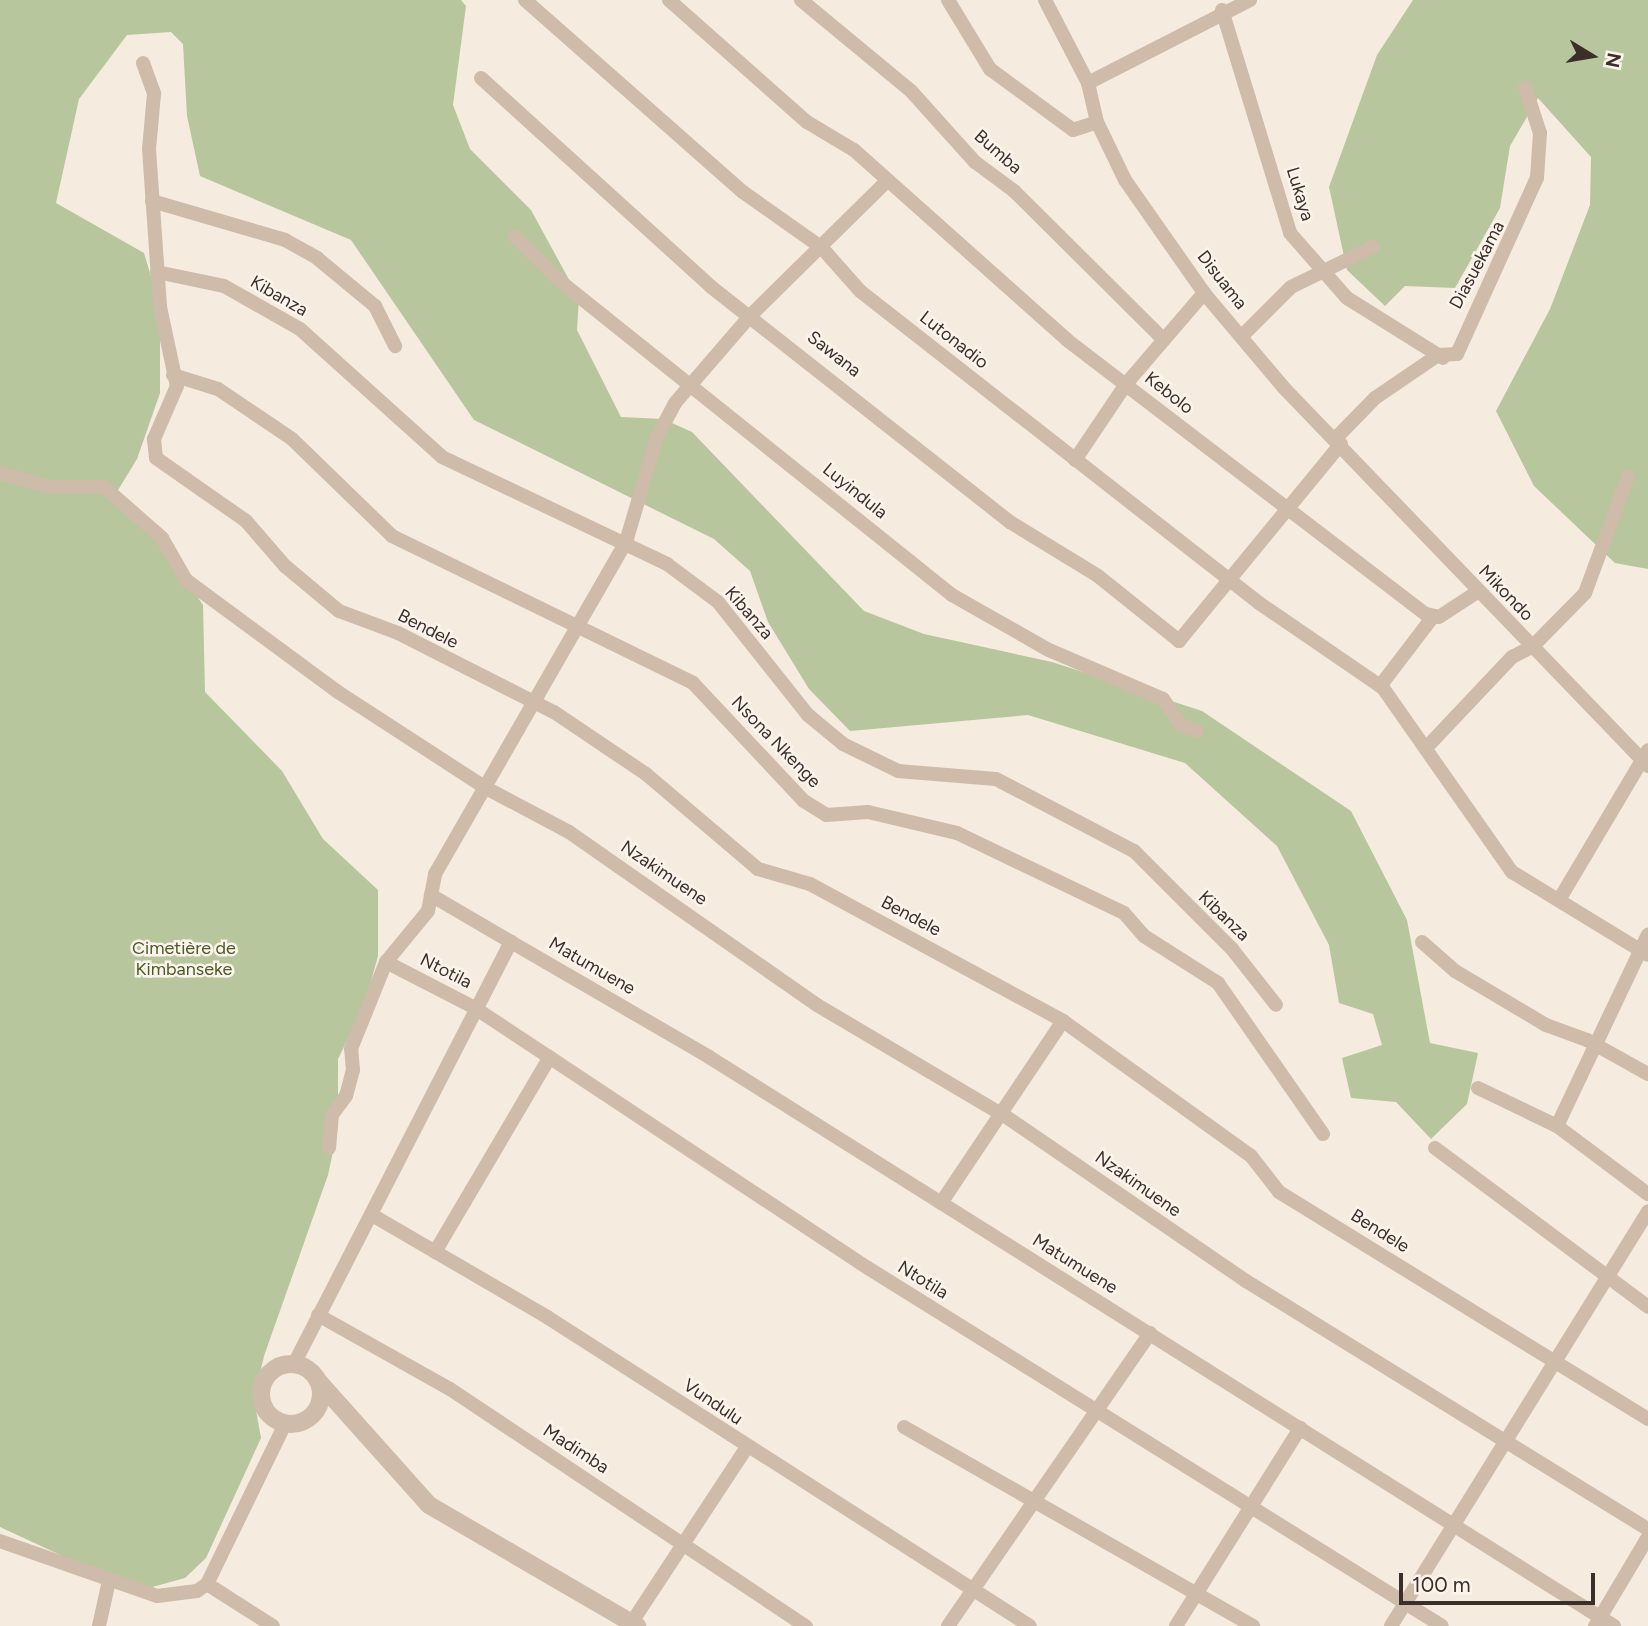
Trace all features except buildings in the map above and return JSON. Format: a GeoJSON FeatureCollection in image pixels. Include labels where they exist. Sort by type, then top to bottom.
{"type":"FeatureCollection","features":[{"type":"Feature","properties":{"kind":"street","name":"Lutonadio"},"geometry":{"type":"LineString","coordinates":[[525,0],[743,192],[822,248],[860,291],[1226,578],[1380,686],[1426,748],[1500,859],[1559,900],[1644,952]]}},
{"type":"Feature","properties":{"kind":"street","name":"Kebolo"},"geometry":{"type":"LineString","coordinates":[[669,0],[807,122],[854,150],[1009,291],[1432,618]]}},
{"type":"Feature","properties":{"kind":"street","name":"Bumba"},"geometry":{"type":"LineString","coordinates":[[801,0],[911,91],[975,162],[1014,191],[1164,340]]}},
{"type":"Feature","properties":{"kind":"street"},"geometry":{"type":"LineString","coordinates":[[948,0],[990,69],[1073,130],[1082,132],[1097,122]]}},
{"type":"Feature","properties":{"kind":"street","name":"Disuama"},"geometry":{"type":"LineString","coordinates":[[1045,0],[1088,83],[1097,122],[1125,180],[1204,293],[1338,441]]}},
{"type":"Feature","properties":{"kind":"street"},"geometry":{"type":"LineString","coordinates":[[1088,83],[1222,10],[1250,0]]}},
{"type":"Feature","properties":{"kind":"street","name":"Lukaya"},"geometry":{"type":"LineString","coordinates":[[1222,10],[1290,233],[1347,299],[1443,358]]}},
{"type":"Feature","properties":{"kind":"street"},"geometry":{"type":"LineString","coordinates":[[143,63],[154,94],[152,201],[157,272],[173,375]]}},
{"type":"Feature","properties":{"kind":"street","name":"Sawana"},"geometry":{"type":"LineString","coordinates":[[481,78],[750,316],[1010,522],[1098,576],[1179,641]]}},
{"type":"Feature","properties":{"kind":"street","name":"Diasuekama"},"geometry":{"type":"LineString","coordinates":[[1179,641],[1284,506],[1375,398],[1443,358],[1457,354],[1493,266],[1530,202],[1541,133],[1525,87]]}},
{"type":"Feature","properties":{"kind":"street"},"geometry":{"type":"LineString","coordinates":[[329,1148],[332,1115],[346,1096],[353,1070],[351,1049],[386,962],[414,932],[431,895],[435,874],[626,541],[657,437],[690,385],[750,316],[822,248],[887,181]]}},
{"type":"Feature","properties":{"kind":"street"},"geometry":{"type":"LineString","coordinates":[[152,201],[285,240],[317,258],[375,306],[395,346]]}},
{"type":"Feature","properties":{"kind":"street","name":"Luyindula"},"geometry":{"type":"LineString","coordinates":[[515,237],[690,385],[952,595],[1049,650],[1163,699],[1181,724],[1197,731]]}},
{"type":"Feature","properties":{"kind":"street"},"geometry":{"type":"LineString","coordinates":[[1242,336],[1291,287],[1325,273],[1373,247]]}},
{"type":"Feature","properties":{"kind":"street","name":"Kibanza"},"geometry":{"type":"LineString","coordinates":[[157,272],[224,286],[300,329],[442,457],[626,541],[718,602],[808,715],[843,744],[898,771],[996,779],[1134,851],[1232,949],[1276,1005]]}},
{"type":"Feature","properties":{"kind":"street"},"geometry":{"type":"LineString","coordinates":[[1075,460],[1126,384],[1204,293]]}},
{"type":"Feature","properties":{"kind":"street","name":"Bendele"},"geometry":{"type":"LineString","coordinates":[[173,375],[176,394],[154,439],[156,458],[246,521],[285,566],[339,611],[398,633],[534,704],[646,774],[758,869],[810,884],[1063,1021],[1251,1156],[1279,1192],[1648,1419]]}},
{"type":"Feature","properties":{"kind":"street","name":"Nsona Nkenge"},"geometry":{"type":"LineString","coordinates":[[173,375],[218,388],[292,439],[393,536],[693,683],[804,801],[826,816],[868,812],[957,833],[1125,913],[1144,936],[1218,983],[1323,1134]]}},
{"type":"Feature","properties":{"kind":"street","name":"Mikondo"},"geometry":{"type":"LineString","coordinates":[[1338,441],[1477,592],[1647,759]]}},
{"type":"Feature","properties":{"kind":"street","name":"Nzakimuene"},"geometry":{"type":"LineString","coordinates":[[0,473],[50,487],[104,487],[162,538],[186,580],[214,604],[486,788],[569,832],[817,1006],[1005,1116],[1215,1260],[1648,1529]]}},
{"type":"Feature","properties":{"kind":"street"},"geometry":{"type":"LineString","coordinates":[[1426,748],[1512,657],[1532,647],[1585,593],[1628,477]]}},
{"type":"Feature","properties":{"kind":"street"},"geometry":{"type":"LineString","coordinates":[[1380,686],[1432,618],[1477,592]]}},
{"type":"Feature","properties":{"kind":"street"},"geometry":{"type":"LineString","coordinates":[[1559,900],[1601,822],[1647,759]]}},
{"type":"Feature","properties":{"kind":"street","name":"Matumuene"},"geometry":{"type":"LineString","coordinates":[[431,895],[941,1203],[1455,1524],[1597,1621],[1614,1626]]}},
{"type":"Feature","properties":{"kind":"street"},"geometry":{"type":"LineString","coordinates":[[1557,1126],[1595,1044],[1644,952],[1648,934]]}},
{"type":"Feature","properties":{"kind":"street"},"geometry":{"type":"LineString","coordinates":[[352,1416],[313,1416],[285,1424],[271,1417],[262,1388],[268,1375],[294,1364],[372,1215],[475,1007],[511,942]]}},
{"type":"Feature","properties":{"kind":"street"},"geometry":{"type":"LineString","coordinates":[[1422,942],[1482,988],[1546,1026],[1595,1044],[1648,1074]]}},
{"type":"Feature","properties":{"kind":"street","name":"Ntotila"},"geometry":{"type":"LineString","coordinates":[[386,962],[475,1007],[1098,1414],[1248,1502],[1443,1626]]}},
{"type":"Feature","properties":{"kind":"street"},"geometry":{"type":"LineString","coordinates":[[941,1203],[1005,1116],[1063,1021]]}},
{"type":"Feature","properties":{"kind":"street"},"geometry":{"type":"LineString","coordinates":[[435,1252],[550,1057]]}},
{"type":"Feature","properties":{"kind":"street"},"geometry":{"type":"LineString","coordinates":[[1478,1088],[1557,1126],[1648,1194]]}},
{"type":"Feature","properties":{"kind":"street"},"geometry":{"type":"LineString","coordinates":[[1435,1148],[1648,1307]]}},
{"type":"Feature","properties":{"kind":"street"},"geometry":{"type":"LineString","coordinates":[[1391,1626],[1505,1440],[1557,1362],[1604,1276],[1648,1211]]}},
{"type":"Feature","properties":{"kind":"street","name":"Vundulu"},"geometry":{"type":"LineString","coordinates":[[372,1215],[1030,1626]]}},
{"type":"Feature","properties":{"kind":"street","name":"Madimba"},"geometry":{"type":"LineString","coordinates":[[318,1315],[450,1389],[684,1542],[806,1626]]}},
{"type":"Feature","properties":{"kind":"street"},"geometry":{"type":"LineString","coordinates":[[948,1626],[1031,1504],[1098,1414],[1150,1333]]}},
{"type":"Feature","properties":{"kind":"street"},"geometry":{"type":"LineString","coordinates":[[294,1364],[319,1382],[352,1416],[429,1505],[634,1624],[747,1447]]}},
{"type":"Feature","properties":{"kind":"street"},"geometry":{"type":"LineString","coordinates":[[313,1416],[319,1382]]}},
{"type":"Feature","properties":{"kind":"street"},"geometry":{"type":"LineString","coordinates":[[0,1541],[109,1581],[179,1597],[207,1584],[285,1424]]}},
{"type":"Feature","properties":{"kind":"street"},"geometry":{"type":"LineString","coordinates":[[904,1427],[1031,1504],[1254,1626]]}},
{"type":"Feature","properties":{"kind":"street"},"geometry":{"type":"LineString","coordinates":[[1176,1626],[1248,1502],[1300,1428]]}},
{"type":"Feature","properties":{"kind":"street"},"geometry":{"type":"LineString","coordinates":[[1597,1621],[1648,1537]]}},
{"type":"Feature","properties":{"kind":"street"},"geometry":{"type":"LineString","coordinates":[[99,1626],[109,1581]]}},
{"type":"Feature","properties":{"kind":"street"},"geometry":{"type":"LineString","coordinates":[[207,1584],[273,1626]]}},
{"type":"Feature","properties":{"kind":"green space","name":"Cimetière de Kimbanseke"},"geometry":{"type":"Polygon","coordinates":[[[0,0],[461,0],[466,6],[453,105],[470,149],[531,210],[579,298],[577,330],[621,417],[663,419],[692,432],[864,611],[924,634],[1052,662],[1202,711],[1351,811],[1407,920],[1430,1043],[1478,1053],[1467,1104],[1431,1139],[1396,1102],[1351,1098],[1342,1058],[1382,1045],[1373,1014],[1339,1003],[1329,945],[1277,846],[1185,763],[1028,715],[850,731],[809,689],[768,622],[750,571],[714,539],[474,420],[351,240],[200,176],[187,116],[183,44],[171,32],[127,35],[79,99],[56,203],[144,253],[160,307],[160,393],[137,459],[115,495],[145,520],[203,605],[205,692],[282,771],[323,839],[378,890],[378,956],[364,1006],[338,1059],[338,1128],[328,1175],[264,1356],[254,1399],[261,1438],[206,1558],[185,1578],[138,1591],[0,1527],[0,0]]]}},
{"type":"Feature","properties":{"kind":"green space"},"geometry":{"type":"Polygon","coordinates":[[[1413,0],[1648,0],[1648,569],[1615,563],[1534,486],[1496,411],[1550,309],[1590,205],[1591,157],[1538,98],[1510,146],[1500,208],[1455,288],[1405,286],[1385,306],[1347,270],[1329,187],[1377,55],[1413,0]]]}}]}
